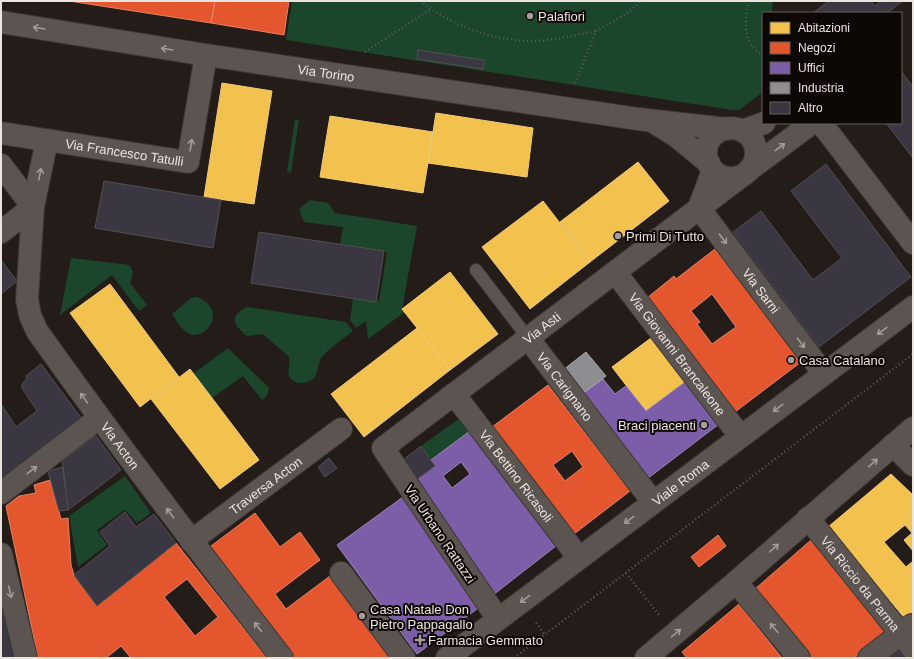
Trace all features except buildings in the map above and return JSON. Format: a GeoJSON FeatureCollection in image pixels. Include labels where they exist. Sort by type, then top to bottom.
{"type":"FeatureCollection","features":[{"type":"Feature","properties":{"kind":"street","name":"Via Torino"},"geometry":{"type":"LineString","coordinates":[[1,22],[206,55],[651,120],[735,130]]}},
{"type":"Feature","properties":{"kind":"street","name":"Via Francesco Tatulli"},"geometry":{"type":"LineString","coordinates":[[1,132],[188,162],[206,55]]}},
{"type":"Feature","properties":{"kind":"street","name":"Via Torino"},"geometry":{"type":"LineString","coordinates":[[651,120],[676,136],[711,167]]}},
{"type":"Feature","properties":{"kind":"street"},"geometry":{"type":"LineString","coordinates":[[735,130],[749,135],[756,149],[756,156],[753,164],[746,172],[736,178],[727,178],[720,175],[711,167],[707,156],[707,149],[710,141],[720,131],[735,130],[762,123]]}},
{"type":"Feature","properties":{"kind":"street","name":"Via Asti"},"geometry":{"type":"LineString","coordinates":[[383,448],[811,124]]}},
{"type":"Feature","properties":{"kind":"street"},"geometry":{"type":"LineString","coordinates":[[822,124],[913,243]]}},
{"type":"Feature","properties":{"kind":"street","name":"Via Acton"},"geometry":{"type":"LineString","coordinates":[[47,140],[33,207],[27,299],[30,315],[37,331],[99,418],[190,540],[282,658]]}},
{"type":"Feature","properties":{"kind":"street"},"geometry":{"type":"LineString","coordinates":[[1,165],[33,207],[1,232]]}},
{"type":"Feature","properties":{"kind":"street"},"geometry":{"type":"LineString","coordinates":[[699,208],[711,167]]}},
{"type":"Feature","properties":{"kind":"street","name":"Via Sarni"},"geometry":{"type":"LineString","coordinates":[[699,208],[824,374]]}},
{"type":"Feature","properties":{"kind":"street","name":"Via Giovanni Brancaleone"},"geometry":{"type":"LineString","coordinates":[[615,272],[740,436]]}},
{"type":"Feature","properties":{"kind":"street","name":"Viale Roma"},"geometry":{"type":"LineString","coordinates":[[447,658],[913,307]]}},
{"type":"Feature","properties":{"kind":"street","name":"Via Carignano"},"geometry":{"type":"LineString","coordinates":[[528,338],[653,502]]}},
{"type":"Feature","properties":{"kind":"street","name":"Via Bettino Ricasoli"},"geometry":{"type":"LineString","coordinates":[[454,394],[578,558]]}},
{"type":"Feature","properties":{"kind":"street"},"geometry":{"type":"LineString","coordinates":[[1,493],[99,418]]}},
{"type":"Feature","properties":{"kind":"street"},"geometry":{"type":"LineString","coordinates":[[657,654],[808,518],[913,428]]}},
{"type":"Feature","properties":{"kind":"street","name":"Traversa Acton"},"geometry":{"type":"LineString","coordinates":[[190,540],[341,430]]}},
{"type":"Feature","properties":{"kind":"street"},"geometry":{"type":"LineString","coordinates":[[893,445],[913,465]]}},
{"type":"Feature","properties":{"kind":"street","name":"Via Urbano Rattazzi"},"geometry":{"type":"LineString","coordinates":[[383,448],[498,619]]}},
{"type":"Feature","properties":{"kind":"street","name":"Via Riccio da Parma"},"geometry":{"type":"LineString","coordinates":[[808,518],[909,636]]}},
{"type":"Feature","properties":{"kind":"street"},"geometry":{"type":"LineString","coordinates":[[1,554],[26,658]]}},
{"type":"Feature","properties":{"kind":"street"},"geometry":{"type":"LineString","coordinates":[[341,573],[404,658]]}},
{"type":"Feature","properties":{"kind":"street"},"geometry":{"type":"LineString","coordinates":[[736,582],[799,658]]}},
{"type":"Feature","properties":{"kind":"street"},"geometry":{"type":"LineString","coordinates":[[869,658],[909,636]]}},
{"type":"Feature","properties":{"kind":"lane","name":"Via Carignano"},"geometry":{"type":"LineString","coordinates":[[476,270],[528,338]]}},
{"type":"Feature","properties":{"kind":"path"},"geometry":{"type":"LineString","coordinates":[[420,1],[431,9],[466,28],[487,35],[510,40],[536,41],[596,31],[629,12],[641,1]]}},
{"type":"Feature","properties":{"kind":"path"},"geometry":{"type":"LineString","coordinates":[[748,1],[745,21],[746,33],[752,46],[762,54]]}},
{"type":"Feature","properties":{"kind":"path"},"geometry":{"type":"LineString","coordinates":[[365,52],[431,9]]}},
{"type":"Feature","properties":{"kind":"path"},"geometry":{"type":"LineString","coordinates":[[574,86],[596,31]]}},
{"type":"Feature","properties":{"kind":"path"},"geometry":{"type":"LineString","coordinates":[[514,658],[913,354]]}},
{"type":"Feature","properties":{"kind":"path"},"geometry":{"type":"LineString","coordinates":[[626,573],[659,616]]}},
{"type":"Feature","properties":{"kind":"path"},"geometry":{"type":"LineString","coordinates":[[534,620],[545,635]]}},
{"type":"Feature","properties":{"kind":"green space"},"geometry":{"type":"Polygon","coordinates":[[[292,1],[773,1],[772,12],[762,12],[762,93],[739,110],[286,40],[292,1]]]}},
{"type":"Feature","properties":{"kind":"green space"},"geometry":{"type":"Polygon","coordinates":[[[295,119],[299,120],[291,173],[287,172],[295,119]]]}},
{"type":"Feature","properties":{"kind":"green space"},"geometry":{"type":"Polygon","coordinates":[[[310,200],[328,203],[335,213],[417,226],[402,309],[405,312],[368,339],[366,321],[356,328],[350,320],[353,299],[379,301],[387,252],[340,244],[343,227],[304,222],[299,209],[310,200]]]}},
{"type":"Feature","properties":{"kind":"green space"},"geometry":{"type":"Polygon","coordinates":[[[71,258],[130,265],[133,272],[130,283],[147,305],[139,311],[112,275],[60,315],[71,258]]]}},
{"type":"Feature","properties":{"kind":"green space"},"geometry":{"type":"Polygon","coordinates":[[[197,297],[207,302],[212,309],[213,316],[207,329],[202,333],[195,335],[188,333],[183,329],[172,314],[191,298],[197,297]]]}},
{"type":"Feature","properties":{"kind":"green space"},"geometry":{"type":"Polygon","coordinates":[[[247,307],[346,322],[353,331],[332,347],[322,357],[317,373],[313,379],[298,383],[290,378],[288,370],[289,357],[263,334],[247,336],[236,324],[235,317],[241,310],[247,307]]]}},
{"type":"Feature","properties":{"kind":"green space"},"geometry":{"type":"Polygon","coordinates":[[[228,348],[269,388],[267,396],[262,400],[243,376],[212,398],[193,374],[228,348]]]}},
{"type":"Feature","properties":{"kind":"green space"},"geometry":{"type":"Polygon","coordinates":[[[460,418],[470,431],[431,460],[421,446],[460,418]]]}},
{"type":"Feature","properties":{"kind":"green space"},"geometry":{"type":"Polygon","coordinates":[[[125,476],[151,513],[137,523],[125,510],[97,530],[107,545],[78,567],[69,516],[125,476]]]}},
{"type":"Feature","properties":{"kind":"place","name":"Palafiori"},"geometry":{"type":"Point","coordinates":[530,16]}},
{"type":"Feature","properties":{"kind":"place","name":"Primi Di Tutto"},"geometry":{"type":"Point","coordinates":[618,236]}},
{"type":"Feature","properties":{"kind":"place","name":"Casa Catalano"},"geometry":{"type":"Point","coordinates":[791,360]}},
{"type":"Feature","properties":{"kind":"place","name":"Braci piacenti"},"geometry":{"type":"Point","coordinates":[704,425]}},
{"type":"Feature","properties":{"kind":"place","name":"Casa Natale Don Pietro Pappagallo"},"geometry":{"type":"Point","coordinates":[362,616]}},
{"type":"Feature","properties":{"kind":"place","name":"Farmacia Gemmato"},"geometry":{"type":"Point","coordinates":[420,640]}}]}
